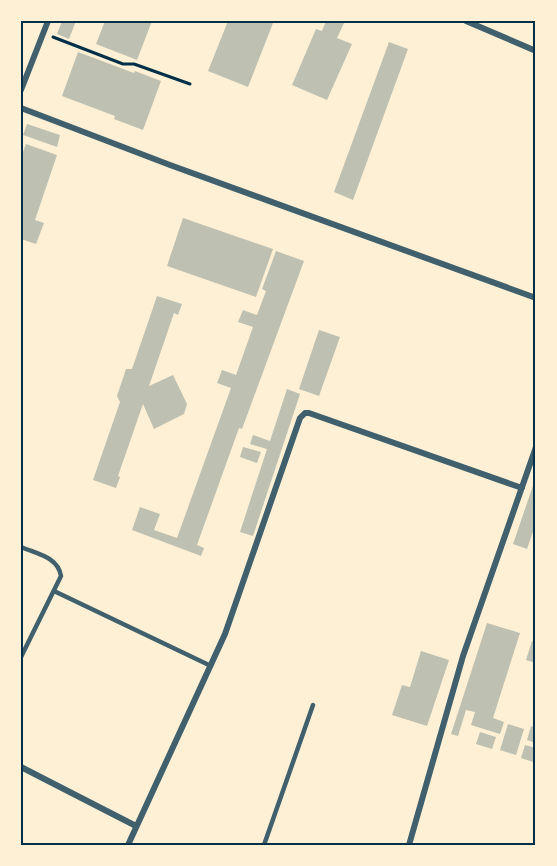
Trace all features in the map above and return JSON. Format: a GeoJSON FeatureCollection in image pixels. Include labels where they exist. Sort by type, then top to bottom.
{"type":"FeatureCollection","features":[{"type":"Feature","properties":{"kind":"street"},"geometry":{"type":"LineString","coordinates":[[21,90],[48,21]]}},
{"type":"Feature","properties":{"kind":"street"},"geometry":{"type":"LineString","coordinates":[[466,21],[535,50]]}},
{"type":"Feature","properties":{"kind":"street"},"geometry":{"type":"LineString","coordinates":[[21,108],[170,165],[536,298]]}},
{"type":"Feature","properties":{"kind":"street"},"geometry":{"type":"LineString","coordinates":[[128,845],[225,634],[300,418],[305,413],[522,488]]}},
{"type":"Feature","properties":{"kind":"street"},"geometry":{"type":"LineString","coordinates":[[409,845],[463,656],[536,447]]}},
{"type":"Feature","properties":{"kind":"street"},"geometry":{"type":"LineString","coordinates":[[21,767],[136,826]]}},
{"type":"Feature","properties":{"kind":"lane"},"geometry":{"type":"LineString","coordinates":[[535,50],[536,41]]}},
{"type":"Feature","properties":{"kind":"lane"},"geometry":{"type":"LineString","coordinates":[[21,547],[54,561],[59,567],[61,576],[21,657]]}},
{"type":"Feature","properties":{"kind":"lane"},"geometry":{"type":"LineString","coordinates":[[54,591],[211,666]]}},
{"type":"Feature","properties":{"kind":"lane"},"geometry":{"type":"LineString","coordinates":[[264,845],[313,705]]}},
{"type":"Feature","properties":{"kind":"path"},"geometry":{"type":"LineString","coordinates":[[43,33],[123,64],[134,64],[190,84]]}},
{"type":"Feature","properties":{"kind":"building"},"geometry":{"type":"Polygon","coordinates":[[[62,21],[76,21],[69,39],[57,34],[62,21]]]}},
{"type":"Feature","properties":{"kind":"building"},"geometry":{"type":"Polygon","coordinates":[[[105,21],[152,21],[137,60],[96,44],[105,21]]]}},
{"type":"Feature","properties":{"kind":"building"},"geometry":{"type":"Polygon","coordinates":[[[228,21],[273,23],[248,87],[208,71],[228,21]]]}},
{"type":"Feature","properties":{"kind":"building"},"geometry":{"type":"Polygon","coordinates":[[[326,21],[345,21],[337,38],[352,44],[327,100],[292,85],[316,29],[322,31],[326,21]]]}},
{"type":"Feature","properties":{"kind":"building"},"geometry":{"type":"Polygon","coordinates":[[[389,42],[408,49],[353,200],[334,192],[389,42]]]}},
{"type":"Feature","properties":{"kind":"building"},"geometry":{"type":"Polygon","coordinates":[[[78,52],[161,81],[143,130],[114,119],[115,116],[62,96],[78,52]]]}},
{"type":"Feature","properties":{"kind":"building"},"geometry":{"type":"Polygon","coordinates":[[[27,124],[60,135],[57,147],[23,135],[27,124]]]}},
{"type":"Feature","properties":{"kind":"building"},"geometry":{"type":"Polygon","coordinates":[[[26,144],[57,155],[35,220],[44,223],[36,244],[21,239],[21,157],[26,144]]]}},
{"type":"Feature","properties":{"kind":"building"},"geometry":{"type":"Polygon","coordinates":[[[183,218],[273,249],[256,297],[167,266],[183,218]]]}},
{"type":"Feature","properties":{"kind":"building"},"geometry":{"type":"Polygon","coordinates":[[[276,251],[304,261],[242,429],[239,428],[197,545],[204,548],[201,556],[132,530],[140,507],[160,514],[154,530],[177,538],[231,388],[217,383],[222,370],[236,375],[253,327],[238,322],[243,310],[257,315],[266,291],[262,289],[276,251]]]}},
{"type":"Feature","properties":{"kind":"building"},"geometry":{"type":"Polygon","coordinates":[[[157,296],[182,304],[178,315],[174,313],[149,386],[173,375],[187,404],[184,414],[154,429],[143,404],[116,488],[93,480],[120,402],[117,396],[126,369],[132,369],[157,296]]]}},
{"type":"Feature","properties":{"kind":"building"},"geometry":{"type":"Polygon","coordinates":[[[319,330],[340,337],[319,396],[299,389],[319,330]]]}},
{"type":"Feature","properties":{"kind":"building"},"geometry":{"type":"Polygon","coordinates":[[[287,389],[300,394],[253,536],[240,532],[267,449],[250,444],[253,435],[270,441],[287,389]]]}},
{"type":"Feature","properties":{"kind":"building"},"geometry":{"type":"Polygon","coordinates":[[[243,447],[261,452],[257,463],[240,457],[243,447]]]}},
{"type":"Feature","properties":{"kind":"building"},"geometry":{"type":"Polygon","coordinates":[[[536,477],[536,523],[527,549],[513,544],[536,477]]]}},
{"type":"Feature","properties":{"kind":"building"},"geometry":{"type":"Polygon","coordinates":[[[487,623],[520,633],[493,718],[504,722],[500,734],[471,725],[475,712],[466,710],[458,736],[451,734],[487,623]]]}},
{"type":"Feature","properties":{"kind":"building"},"geometry":{"type":"Polygon","coordinates":[[[532,641],[536,642],[536,663],[526,660],[532,641]]]}},
{"type":"Feature","properties":{"kind":"building"},"geometry":{"type":"Polygon","coordinates":[[[421,651],[449,660],[427,726],[392,715],[402,685],[410,687],[421,651]]]}},
{"type":"Feature","properties":{"kind":"building"},"geometry":{"type":"Polygon","coordinates":[[[508,724],[524,729],[516,755],[500,750],[508,724]]]}},
{"type":"Feature","properties":{"kind":"building"},"geometry":{"type":"Polygon","coordinates":[[[531,726],[536,728],[536,743],[527,740],[531,726]]]}},
{"type":"Feature","properties":{"kind":"building"},"geometry":{"type":"Polygon","coordinates":[[[480,732],[496,737],[492,749],[476,744],[480,732]]]}},
{"type":"Feature","properties":{"kind":"building"},"geometry":{"type":"Polygon","coordinates":[[[525,745],[536,748],[536,763],[521,758],[525,745]]]}}]}
